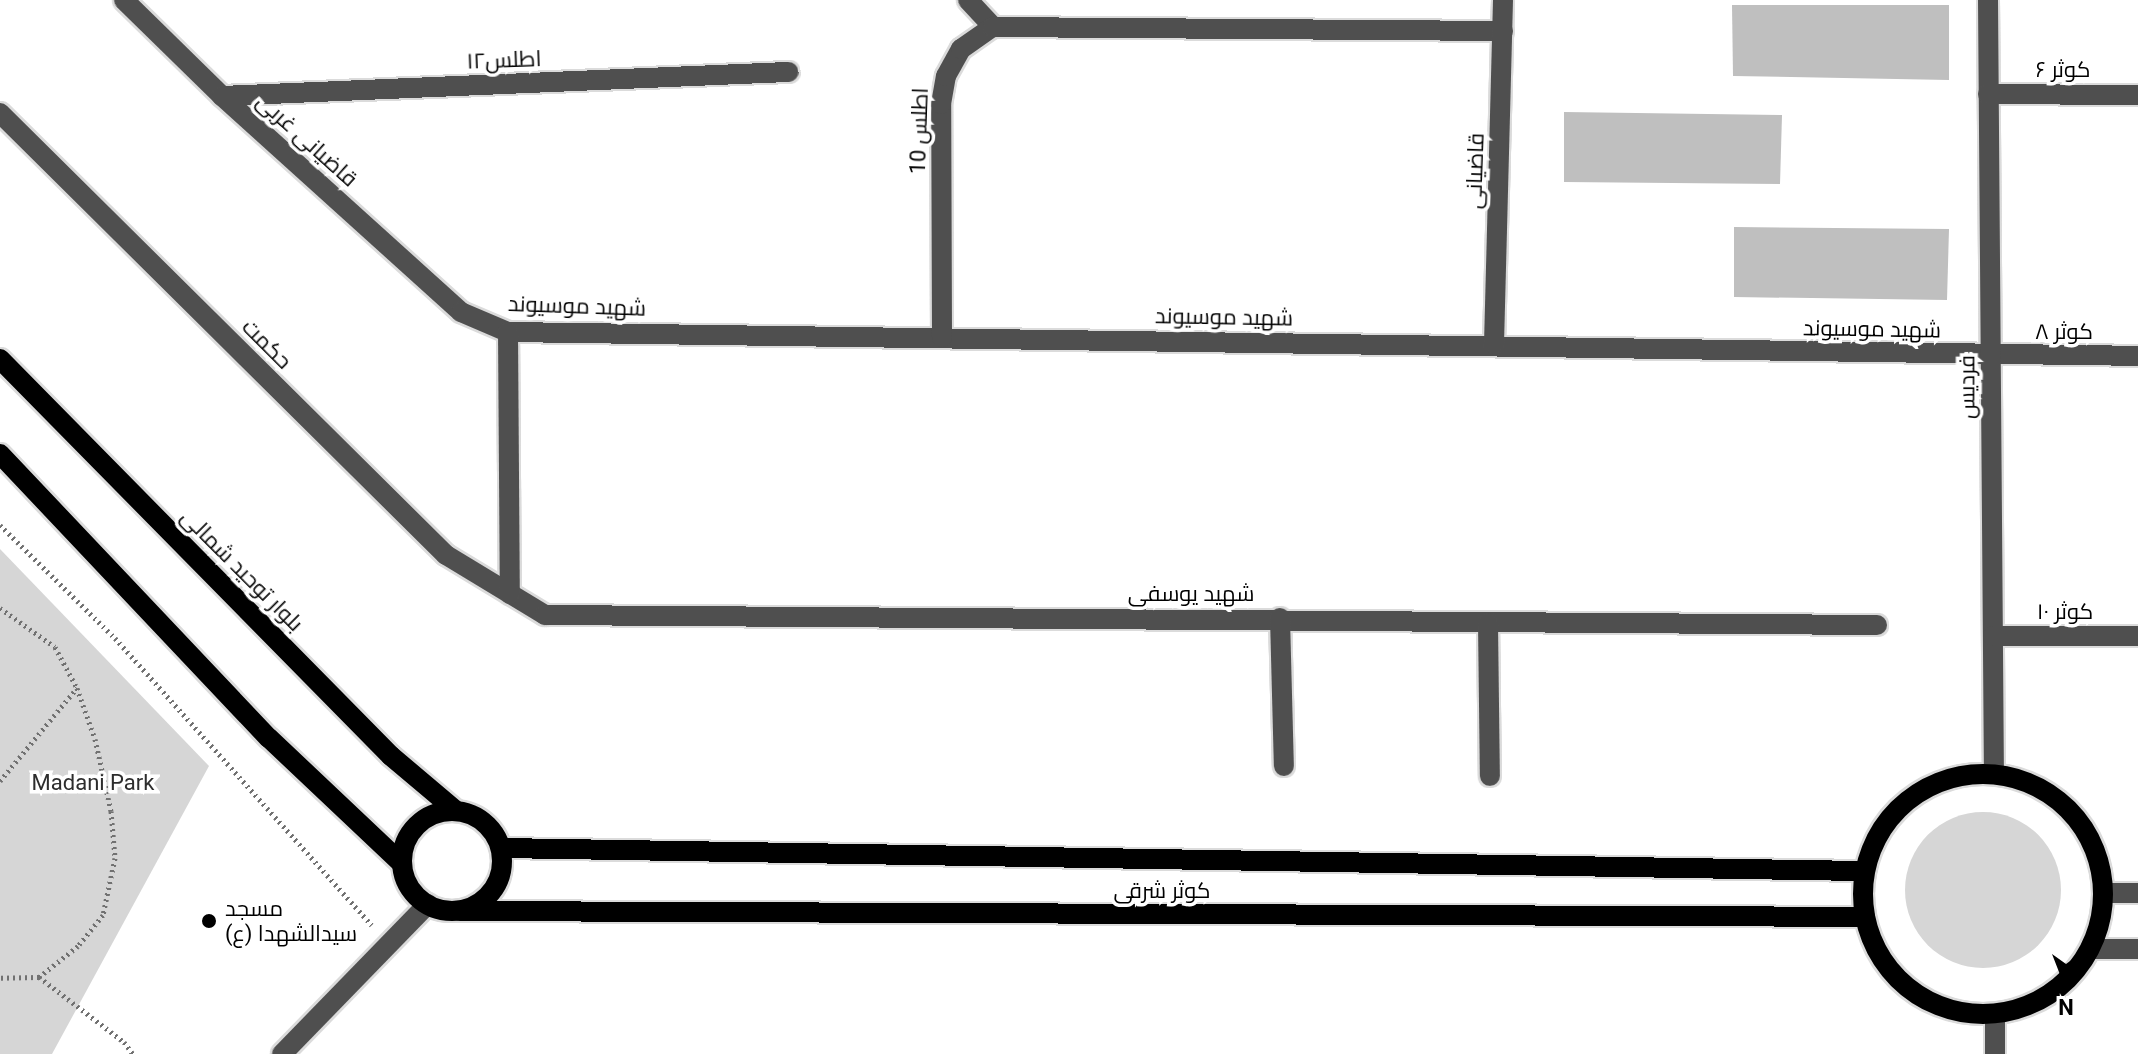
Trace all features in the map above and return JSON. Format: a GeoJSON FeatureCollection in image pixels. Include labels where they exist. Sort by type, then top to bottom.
{"type":"FeatureCollection","features":[{"type":"Feature","properties":{"kind":"main road","name":"بلوار توحید شمالی"},"geometry":{"type":"LineString","coordinates":[[0,359],[391,756],[455,810]]}},
{"type":"Feature","properties":{"kind":"main road"},"geometry":{"type":"LineString","coordinates":[[0,454],[269,738],[401,863]]}},
{"type":"Feature","properties":{"kind":"main road"},"geometry":{"type":"LineString","coordinates":[[1994,773],[2029,782],[2060,800],[2076,817],[2099,858],[2105,893],[2101,922],[2092,949],[2075,974],[2052,993],[2025,1007],[1995,1014],[1960,1012],[1926,1000],[1898,979],[1876,950],[1865,917],[1864,871],[1876,838],[1897,809],[1925,788],[1959,775],[1994,773]]}},
{"type":"Feature","properties":{"kind":"main road"},"geometry":{"type":"LineString","coordinates":[[455,810],[475,816],[492,829],[502,848],[503,869],[495,888],[480,903],[460,911],[439,909],[428,904],[407,884],[401,863],[405,842],[416,825],[434,814],[455,810]]}},
{"type":"Feature","properties":{"kind":"main road","name":"کوثر شرقی"},"geometry":{"type":"LineString","coordinates":[[502,848],[1864,871]]}},
{"type":"Feature","properties":{"kind":"main road","name":"کوثر شرقی"},"geometry":{"type":"LineString","coordinates":[[460,911],[1865,917]]}},
{"type":"Feature","properties":{"kind":"street","name":"قاضیانی غربی"},"geometry":{"type":"LineString","coordinates":[[124,0],[222,96],[461,312]]}},
{"type":"Feature","properties":{"kind":"street"},"geometry":{"type":"LineString","coordinates":[[968,0],[993,27],[1503,31]]}},
{"type":"Feature","properties":{"kind":"street","name":"قاضیانی"},"geometry":{"type":"LineString","coordinates":[[1494,344],[1503,0]]}},
{"type":"Feature","properties":{"kind":"street","name":"فردیس"},"geometry":{"type":"LineString","coordinates":[[1988,0],[1994,773]]}},
{"type":"Feature","properties":{"kind":"street","name":"اطلس 10"},"geometry":{"type":"LineString","coordinates":[[942,337],[941,104],[946,76],[961,49],[993,27]]}},
{"type":"Feature","properties":{"kind":"street","name":"اطلس۱۲"},"geometry":{"type":"LineString","coordinates":[[222,96],[788,72]]}},
{"type":"Feature","properties":{"kind":"street","name":"کوثر ۶"},"geometry":{"type":"LineString","coordinates":[[1988,94],[2138,95]]}},
{"type":"Feature","properties":{"kind":"street","name":"حکمت"},"geometry":{"type":"LineString","coordinates":[[0,113],[446,555],[510,594]]}},
{"type":"Feature","properties":{"kind":"street","name":"شهید موسیوند"},"geometry":{"type":"LineString","coordinates":[[461,312],[508,332],[1494,344],[1990,356]]}},
{"type":"Feature","properties":{"kind":"street"},"geometry":{"type":"LineString","coordinates":[[508,332],[510,594]]}},
{"type":"Feature","properties":{"kind":"street","name":"کوثر ۸"},"geometry":{"type":"LineString","coordinates":[[1990,356],[2138,356]]}},
{"type":"Feature","properties":{"kind":"street","name":"شهید یوسفی"},"geometry":{"type":"LineString","coordinates":[[510,594],[545,615],[1280,618],[1488,623],[1877,625]]}},
{"type":"Feature","properties":{"kind":"street"},"geometry":{"type":"LineString","coordinates":[[1280,618],[1284,766]]}},
{"type":"Feature","properties":{"kind":"street"},"geometry":{"type":"LineString","coordinates":[[1488,623],[1490,776]]}},
{"type":"Feature","properties":{"kind":"street","name":"کوثر ۱۰"},"geometry":{"type":"LineString","coordinates":[[1993,636],[2138,636]]}},
{"type":"Feature","properties":{"kind":"street"},"geometry":{"type":"LineString","coordinates":[[2105,893],[2138,893]]}},
{"type":"Feature","properties":{"kind":"street"},"geometry":{"type":"LineString","coordinates":[[282,1054],[428,904]]}},
{"type":"Feature","properties":{"kind":"street"},"geometry":{"type":"LineString","coordinates":[[2092,949],[2138,949]]}},
{"type":"Feature","properties":{"kind":"street"},"geometry":{"type":"LineString","coordinates":[[1995,1014],[1995,1054]]}},
{"type":"Feature","properties":{"kind":"path"},"geometry":{"type":"LineString","coordinates":[[0,525],[115,638],[389,943]]}},
{"type":"Feature","properties":{"kind":"path"},"geometry":{"type":"LineString","coordinates":[[0,608],[55,647],[77,688],[98,754],[111,811],[115,858],[103,915],[78,946],[39,977],[0,978]]}},
{"type":"Feature","properties":{"kind":"path"},"geometry":{"type":"LineString","coordinates":[[0,781],[77,688]]}},
{"type":"Feature","properties":{"kind":"path"},"geometry":{"type":"LineString","coordinates":[[39,977],[124,1042],[133,1054]]}},
{"type":"Feature","properties":{"kind":"green space","name":"Madani Park"},"geometry":{"type":"Polygon","coordinates":[[[0,549],[209,766],[52,1054],[0,1054],[0,549]]]}},
{"type":"Feature","properties":{"kind":"green space"},"geometry":{"type":"Polygon","coordinates":[[[1983,812],[2013,818],[2038,835],[2055,860],[2061,890],[2055,920],[2038,945],[2013,962],[1983,968],[1953,962],[1928,945],[1911,920],[1905,890],[1911,860],[1928,835],[1953,818],[1983,812]]]}},
{"type":"Feature","properties":{"kind":"building"},"geometry":{"type":"Polygon","coordinates":[[[1732,5],[1949,5],[1949,80],[1733,76],[1732,5]]]}},
{"type":"Feature","properties":{"kind":"building"},"geometry":{"type":"Polygon","coordinates":[[[1564,112],[1782,115],[1780,184],[1564,182],[1564,112]]]}},
{"type":"Feature","properties":{"kind":"building"},"geometry":{"type":"Polygon","coordinates":[[[1734,227],[1949,229],[1947,300],[1734,297],[1734,227]]]}},
{"type":"Feature","properties":{"kind":"place","name":"مسجد سیدالشهدا (ع)"},"geometry":{"type":"Point","coordinates":[209,921]}}]}
